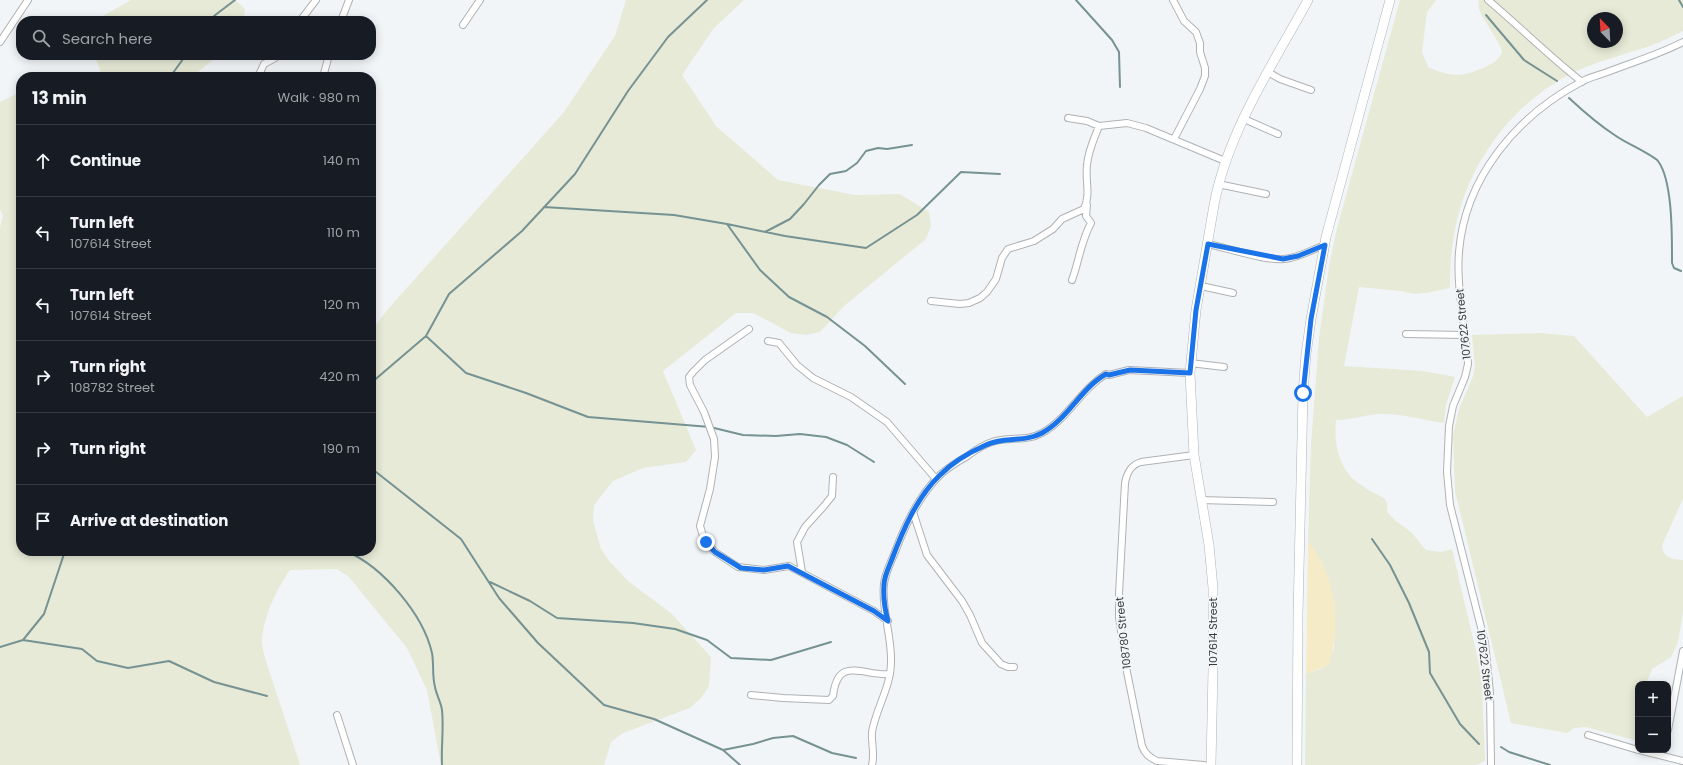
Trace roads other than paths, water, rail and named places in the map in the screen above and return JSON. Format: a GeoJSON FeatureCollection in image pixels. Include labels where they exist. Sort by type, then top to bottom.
{"type":"FeatureCollection","features":[{"type":"Feature","properties":{"kind":"street"},"geometry":{"type":"LineString","coordinates":[[17,16],[28,0]]}},
{"type":"Feature","properties":{"kind":"street"},"geometry":{"type":"LineString","coordinates":[[304,16],[316,0]]}},
{"type":"Feature","properties":{"kind":"street"},"geometry":{"type":"LineString","coordinates":[[344,16],[349,0]]}},
{"type":"Feature","properties":{"kind":"street"},"geometry":{"type":"LineString","coordinates":[[463,25],[480,0]]}},
{"type":"Feature","properties":{"kind":"street"},"geometry":{"type":"LineString","coordinates":[[1173,0],[1184,21],[1196,32],[1200,43],[1200,52],[1205,68],[1200,89],[1174,139]]}},
{"type":"Feature","properties":{"kind":"street","name":"107614 Street"},"geometry":{"type":"LineString","coordinates":[[1211,765],[1213,588],[1209,545],[1194,455],[1190,373],[1196,310],[1218,184],[1226,161],[1244,119],[1308,0]]}},
{"type":"Feature","properties":{"kind":"street"},"geometry":{"type":"LineString","coordinates":[[1297,765],[1298,615],[1303,393],[1311,319],[1325,245],[1390,0]]}},
{"type":"Feature","properties":{"kind":"street"},"geometry":{"type":"LineString","coordinates":[[1488,0],[1559,64],[1582,82]]}},
{"type":"Feature","properties":{"kind":"street"},"geometry":{"type":"LineString","coordinates":[[0,42],[16,18]]}},
{"type":"Feature","properties":{"kind":"street","name":"107622 Street"},"geometry":{"type":"LineString","coordinates":[[1491,765],[1490,693],[1485,643],[1450,505],[1448,484],[1449,426],[1453,406],[1465,377],[1468,364],[1460,286],[1459,252],[1464,225],[1476,189],[1498,150],[1522,124],[1534,114],[1582,82],[1683,42]]}},
{"type":"Feature","properties":{"kind":"street"},"geometry":{"type":"LineString","coordinates":[[260,72],[264,64],[270,60]]}},
{"type":"Feature","properties":{"kind":"street"},"geometry":{"type":"LineString","coordinates":[[324,72],[327,60]]}},
{"type":"Feature","properties":{"kind":"street"},"geometry":{"type":"LineString","coordinates":[[1268,72],[1280,79],[1311,90]]}},
{"type":"Feature","properties":{"kind":"street"},"geometry":{"type":"LineString","coordinates":[[1068,118],[1087,121],[1099,126],[1116,123],[1133,124],[1174,139],[1226,161]]}},
{"type":"Feature","properties":{"kind":"street"},"geometry":{"type":"LineString","coordinates":[[1244,119],[1278,134]]}},
{"type":"Feature","properties":{"kind":"street"},"geometry":{"type":"LineString","coordinates":[[1072,280],[1078,263],[1082,244],[1091,223],[1086,216],[1088,202],[1087,165],[1091,144],[1099,126]]}},
{"type":"Feature","properties":{"kind":"street"},"geometry":{"type":"LineString","coordinates":[[1218,184],[1266,194]]}},
{"type":"Feature","properties":{"kind":"street"},"geometry":{"type":"LineString","coordinates":[[932,301],[969,304],[980,298],[987,292],[996,280],[1002,258],[1008,249],[1034,241],[1053,229],[1062,220],[1084,209],[1088,202]]}},
{"type":"Feature","properties":{"kind":"street"},"geometry":{"type":"LineString","coordinates":[[1208,244],[1283,259],[1298,256],[1325,245]]}},
{"type":"Feature","properties":{"kind":"street"},"geometry":{"type":"LineString","coordinates":[[1201,286],[1233,293]]}},
{"type":"Feature","properties":{"kind":"street"},"geometry":{"type":"LineString","coordinates":[[749,329],[705,360],[689,377],[690,384],[707,419],[714,439],[714,457],[710,489],[700,526],[701,533],[706,542],[715,552],[741,568],[764,570],[786,566],[802,572],[874,611],[888,621]]}},
{"type":"Feature","properties":{"kind":"street"},"geometry":{"type":"LineString","coordinates":[[1406,334],[1465,335]]}},
{"type":"Feature","properties":{"kind":"street"},"geometry":{"type":"LineString","coordinates":[[768,342],[779,343],[797,365],[813,378],[851,397],[887,422],[936,479]]}},
{"type":"Feature","properties":{"kind":"street"},"geometry":{"type":"LineString","coordinates":[[1190,363],[1224,367]]}},
{"type":"Feature","properties":{"kind":"street"},"geometry":{"type":"LineString","coordinates":[[872,765],[874,747],[872,734],[890,674],[891,645],[888,621],[885,611],[884,585],[886,574],[902,534],[913,512],[936,479],[951,466],[991,442],[1028,438],[1042,434],[1065,414],[1099,378],[1106,374],[1109,375],[1130,370],[1190,373]]}},
{"type":"Feature","properties":{"kind":"street","name":"108780 Street"},"geometry":{"type":"LineString","coordinates":[[1194,455],[1142,462],[1134,466],[1128,472],[1125,483],[1118,594],[1119,617],[1127,672],[1143,750],[1148,756],[1157,761],[1204,765]]}},
{"type":"Feature","properties":{"kind":"street"},"geometry":{"type":"LineString","coordinates":[[802,572],[797,542],[805,527],[832,496],[833,477]]}},
{"type":"Feature","properties":{"kind":"street"},"geometry":{"type":"LineString","coordinates":[[1201,500],[1273,502]]}},
{"type":"Feature","properties":{"kind":"street"},"geometry":{"type":"LineString","coordinates":[[913,512],[927,556],[962,601],[970,615],[982,643],[1001,664],[1008,667],[1014,667]]}},
{"type":"Feature","properties":{"kind":"street"},"geometry":{"type":"LineString","coordinates":[[1670,717],[1683,650]]}},
{"type":"Feature","properties":{"kind":"street"},"geometry":{"type":"LineString","coordinates":[[751,695],[829,700],[833,696],[837,680],[848,670],[861,670],[883,675],[890,674]]}},
{"type":"Feature","properties":{"kind":"street"},"geometry":{"type":"LineString","coordinates":[[337,715],[353,765]]}},
{"type":"Feature","properties":{"kind":"street"},"geometry":{"type":"LineString","coordinates":[[1588,735],[1635,749]]}},
{"type":"Feature","properties":{"kind":"street"},"geometry":{"type":"LineString","coordinates":[[1663,753],[1683,761]]}},
{"type":"Feature","properties":{"kind":"waterway"},"geometry":{"type":"LineString","coordinates":[[214,16],[235,0]]}},
{"type":"Feature","properties":{"kind":"waterway"},"geometry":{"type":"LineString","coordinates":[[376,379],[426,336],[449,294],[522,231],[575,174],[628,91],[668,37],[707,0]]}},
{"type":"Feature","properties":{"kind":"waterway"},"geometry":{"type":"LineString","coordinates":[[1076,0],[1112,40],[1119,52],[1120,87]]}},
{"type":"Feature","properties":{"kind":"waterway"},"geometry":{"type":"LineString","coordinates":[[1679,0],[1683,7]]}},
{"type":"Feature","properties":{"kind":"waterway"},"geometry":{"type":"LineString","coordinates":[[1486,15],[1524,60],[1557,81]]}},
{"type":"Feature","properties":{"kind":"waterway"},"geometry":{"type":"LineString","coordinates":[[174,72],[182,60]]}},
{"type":"Feature","properties":{"kind":"waterway"},"geometry":{"type":"LineString","coordinates":[[1569,98],[1610,132],[1658,161],[1667,182],[1669,195],[1672,225],[1672,263],[1674,268],[1681,271]]}},
{"type":"Feature","properties":{"kind":"waterway"},"geometry":{"type":"LineString","coordinates":[[765,232],[790,219],[830,174],[846,171],[857,163],[866,151],[878,148],[887,149],[912,145]]}},
{"type":"Feature","properties":{"kind":"waterway"},"geometry":{"type":"LineString","coordinates":[[544,207],[674,215],[785,236],[866,248],[917,215],[961,172],[1000,174]]}},
{"type":"Feature","properties":{"kind":"waterway"},"geometry":{"type":"LineString","coordinates":[[727,224],[760,270],[789,297],[827,317],[865,346],[905,384]]}},
{"type":"Feature","properties":{"kind":"waterway"},"geometry":{"type":"LineString","coordinates":[[426,336],[466,373],[526,393],[588,417],[710,427],[743,435],[776,436],[800,434],[826,437],[847,445],[874,462]]}},
{"type":"Feature","properties":{"kind":"waterway"},"geometry":{"type":"LineString","coordinates":[[376,472],[461,539],[499,598],[538,643],[604,705],[654,719],[723,750],[740,765]]}},
{"type":"Feature","properties":{"kind":"waterway"},"geometry":{"type":"LineString","coordinates":[[1372,539],[1390,565],[1409,603],[1429,652],[1430,673],[1460,724],[1479,744]]}},
{"type":"Feature","properties":{"kind":"waterway"},"geometry":{"type":"LineString","coordinates":[[0,647],[23,640],[44,614],[63,556]]}},
{"type":"Feature","properties":{"kind":"waterway"},"geometry":{"type":"LineString","coordinates":[[356,556],[374,568],[400,593],[411,608],[427,638],[432,653],[434,683],[442,710],[442,765]]}},
{"type":"Feature","properties":{"kind":"waterway"},"geometry":{"type":"LineString","coordinates":[[490,582],[530,601],[557,618],[633,623],[675,629],[707,640],[731,658],[771,660],[831,642]]}},
{"type":"Feature","properties":{"kind":"waterway"},"geometry":{"type":"LineString","coordinates":[[23,640],[82,649],[97,661],[128,668],[169,661],[214,682],[267,696]]}},
{"type":"Feature","properties":{"kind":"waterway"},"geometry":{"type":"LineString","coordinates":[[723,750],[773,738],[793,736],[832,753],[856,758]]}},
{"type":"Feature","properties":{"kind":"waterway"},"geometry":{"type":"LineString","coordinates":[[1501,747],[1509,752],[1550,765]]}}]}
